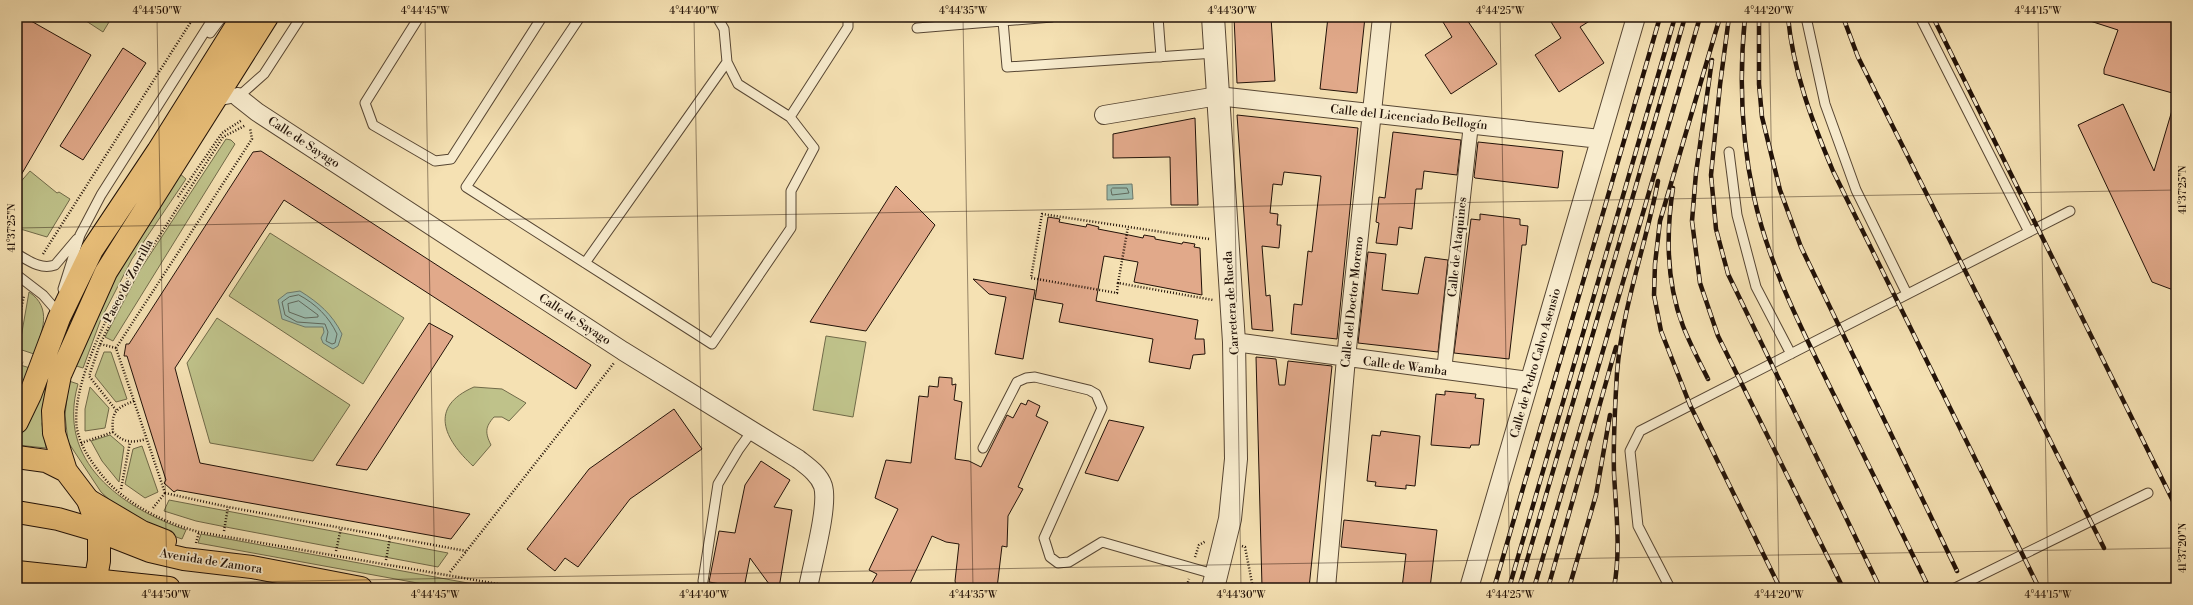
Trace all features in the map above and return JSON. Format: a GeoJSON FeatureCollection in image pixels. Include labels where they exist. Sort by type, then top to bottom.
{"type":"FeatureCollection","features":[{"type":"Feature","properties":{"kind":"main road"},"geometry":{"type":"LineString","coordinates":[[17,422],[30,396],[58,315],[92,250],[162,144],[242,17]]}},
{"type":"Feature","properties":{"kind":"main road","name":"Paseo de Zorrilla"},"geometry":{"type":"LineString","coordinates":[[95,585],[99,561],[99,531],[88,500],[66,471],[54,434],[53,410],[57,386],[67,356],[106,272],[267,17]]}},
{"type":"Feature","properties":{"kind":"main road","name":"Paseo de Zorrilla"},"geometry":{"type":"LineString","coordinates":[[17,457],[46,461],[66,471]]}},
{"type":"Feature","properties":{"kind":"main road"},"geometry":{"type":"LineString","coordinates":[[88,500],[142,532],[187,549],[252,567]]}},
{"type":"Feature","properties":{"kind":"main road","name":"Avenida de Zamora"},"geometry":{"type":"LineString","coordinates":[[17,512],[58,519],[99,531],[150,551],[184,559],[252,567],[361,588]]}},
{"type":"Feature","properties":{"kind":"main road"},"geometry":{"type":"LineString","coordinates":[[17,572],[95,585],[169,588]]}},
{"type":"Feature","properties":{"kind":"street","name":"Carretera de Rueda"},"geometry":{"type":"LineString","coordinates":[[1213,17],[1234,342],[1236,459],[1230,519],[1215,582]]}},
{"type":"Feature","properties":{"kind":"street","name":"Calle del Doctor Moreno"},"geometry":{"type":"LineString","coordinates":[[1326,588],[1346,358],[1382,17]]}},
{"type":"Feature","properties":{"kind":"street","name":"Calle de Pedro Calvo Asensio"},"geometry":{"type":"LineString","coordinates":[[1469,588],[1636,17]]}},
{"type":"Feature","properties":{"kind":"street","name":"Calle del Licenciado Bellogín"},"geometry":{"type":"LineString","coordinates":[[1104,115],[1218,96],[1600,139]]}},
{"type":"Feature","properties":{"kind":"street","name":"Calle de Sayago"},"geometry":{"type":"LineString","coordinates":[[238,97],[251,116],[623,351],[798,459],[815,473],[823,486],[824,505],[808,588]]}},
{"type":"Feature","properties":{"kind":"street","name":"Calle de Ataquines"},"geometry":{"type":"LineString","coordinates":[[1444,370],[1471,124]]}},
{"type":"Feature","properties":{"kind":"street","name":"Calle de Wamba"},"geometry":{"type":"LineString","coordinates":[[1234,342],[1529,381]]}},
{"type":"Feature","properties":{"kind":"lane"},"geometry":{"type":"LineString","coordinates":[[17,254],[38,265],[51,267],[55,265],[80,235],[101,195],[214,17]]}},
{"type":"Feature","properties":{"kind":"lane"},"geometry":{"type":"LineString","coordinates":[[180,71],[222,17]]}},
{"type":"Feature","properties":{"kind":"lane"},"geometry":{"type":"LineString","coordinates":[[214,102],[238,97],[264,74],[301,17]]}},
{"type":"Feature","properties":{"kind":"lane"},"geometry":{"type":"LineString","coordinates":[[419,17],[365,103],[372,125],[435,161],[451,159],[542,17]]}},
{"type":"Feature","properties":{"kind":"lane"},"geometry":{"type":"LineString","coordinates":[[580,17],[466,187],[712,344],[791,228],[791,191],[814,148],[790,117],[738,84],[727,62],[724,29],[717,17]]}},
{"type":"Feature","properties":{"kind":"lane"},"geometry":{"type":"LineString","coordinates":[[790,117],[848,27],[848,17]]}},
{"type":"Feature","properties":{"kind":"lane"},"geometry":{"type":"LineString","coordinates":[[917,28],[1052,17]]}},
{"type":"Feature","properties":{"kind":"lane"},"geometry":{"type":"LineString","coordinates":[[1158,17],[1161,57]]}},
{"type":"Feature","properties":{"kind":"lane"},"geometry":{"type":"LineString","coordinates":[[1806,17],[1825,104],[1856,190],[1907,294]]}},
{"type":"Feature","properties":{"kind":"lane"},"geometry":{"type":"LineString","coordinates":[[1920,17],[2028,232]]}},
{"type":"Feature","properties":{"kind":"lane"},"geometry":{"type":"LineString","coordinates":[[1003,21],[1007,67],[1216,53]]}},
{"type":"Feature","properties":{"kind":"lane"},"geometry":{"type":"LineString","coordinates":[[585,262],[727,62]]}},
{"type":"Feature","properties":{"kind":"lane"},"geometry":{"type":"LineString","coordinates":[[1729,152],[1737,215],[1756,287],[1790,354]]}},
{"type":"Feature","properties":{"kind":"lane"},"geometry":{"type":"LineString","coordinates":[[1670,588],[1638,526],[1630,451],[1640,431],[2070,211]]}},
{"type":"Feature","properties":{"kind":"lane"},"geometry":{"type":"LineString","coordinates":[[58,315],[80,235]]}},
{"type":"Feature","properties":{"kind":"lane"},"geometry":{"type":"LineString","coordinates":[[17,276],[44,295],[58,315]]}},
{"type":"Feature","properties":{"kind":"lane"},"geometry":{"type":"LineString","coordinates":[[983,448],[1018,382],[1026,378],[1035,377],[1089,390],[1096,394],[1102,408],[1044,538],[1050,557],[1058,563],[1069,562],[1102,542],[1215,582]]}},
{"type":"Feature","properties":{"kind":"lane"},"geometry":{"type":"LineString","coordinates":[[703,581],[718,484],[739,449],[752,431]]}},
{"type":"Feature","properties":{"kind":"lane"},"geometry":{"type":"LineString","coordinates":[[1955,588],[2148,493]]}},
{"type":"Feature","properties":{"kind":"path"},"geometry":{"type":"LineString","coordinates":[[42,255],[194,17]]}},
{"type":"Feature","properties":{"kind":"path"},"geometry":{"type":"LineString","coordinates":[[175,200],[222,133],[247,116],[251,116]]}},
{"type":"Feature","properties":{"kind":"path"},"geometry":{"type":"LineString","coordinates":[[116,410],[89,376],[100,344],[135,274],[223,137],[251,116]]}},
{"type":"Feature","properties":{"kind":"path","name":"Paseo de Zorrilla"},"geometry":{"type":"LineString","coordinates":[[116,348],[252,139],[251,116]]}},
{"type":"Feature","properties":{"kind":"path"},"geometry":{"type":"LineString","coordinates":[[1128,227],[1117,293],[1031,278],[1042,214],[1227,241]]}},
{"type":"Feature","properties":{"kind":"path","name":"Paseo de Zorrilla"},"geometry":{"type":"LineString","coordinates":[[150,240],[102,332],[82,382],[77,407],[77,428],[81,442],[91,462],[120,494],[149,512],[198,532],[521,588]]}},
{"type":"Feature","properties":{"kind":"path"},"geometry":{"type":"LineString","coordinates":[[1118,283],[1231,303]]}},
{"type":"Feature","properties":{"kind":"path"},"geometry":{"type":"LineString","coordinates":[[17,330],[24,294]]}},
{"type":"Feature","properties":{"kind":"path"},"geometry":{"type":"LineString","coordinates":[[100,344],[116,348],[165,493]]}},
{"type":"Feature","properties":{"kind":"path"},"geometry":{"type":"LineString","coordinates":[[450,572],[623,351]]}},
{"type":"Feature","properties":{"kind":"path"},"geometry":{"type":"LineString","coordinates":[[134,401],[116,410],[112,418],[113,432],[117,437],[130,442],[146,439]]}},
{"type":"Feature","properties":{"kind":"path"},"geometry":{"type":"LineString","coordinates":[[81,442],[113,432]]}},
{"type":"Feature","properties":{"kind":"path"},"geometry":{"type":"LineString","coordinates":[[121,489],[130,442]]}},
{"type":"Feature","properties":{"kind":"path"},"geometry":{"type":"LineString","coordinates":[[165,493],[228,507],[466,551]]}},
{"type":"Feature","properties":{"kind":"path"},"geometry":{"type":"LineString","coordinates":[[153,508],[165,493]]}},
{"type":"Feature","properties":{"kind":"path"},"geometry":{"type":"LineString","coordinates":[[224,530],[228,507]]}},
{"type":"Feature","properties":{"kind":"path"},"geometry":{"type":"LineString","coordinates":[[336,551],[341,528]]}},
{"type":"Feature","properties":{"kind":"path"},"geometry":{"type":"LineString","coordinates":[[386,560],[390,538]]}},
{"type":"Feature","properties":{"kind":"path"},"geometry":{"type":"LineString","coordinates":[[1194,560],[1199,545],[1210,539]]}},
{"type":"Feature","properties":{"kind":"path"},"geometry":{"type":"LineString","coordinates":[[1241,546],[1245,547],[1253,588]]}},
{"type":"Feature","properties":{"kind":"path"},"geometry":{"type":"LineString","coordinates":[[1186,588],[1189,578]]}},
{"type":"Feature","properties":{"kind":"green space"},"geometry":{"type":"Polygon","coordinates":[[[80,17],[112,17],[103,32],[80,17]]]}},
{"type":"Feature","properties":{"kind":"green space"},"geometry":{"type":"Polygon","coordinates":[[[226,139],[231,140],[235,144],[113,341],[105,337],[140,270],[226,139]]]}},
{"type":"Feature","properties":{"kind":"green space"},"geometry":{"type":"Polygon","coordinates":[[[30,171],[57,193],[59,192],[70,199],[47,237],[17,228],[17,186],[30,171]]]}},
{"type":"Feature","properties":{"kind":"green space"},"geometry":{"type":"Polygon","coordinates":[[[179,173],[186,179],[132,259],[101,319],[83,368],[73,365],[90,319],[179,173]]]}},
{"type":"Feature","properties":{"kind":"green space"},"geometry":{"type":"Polygon","coordinates":[[[270,233],[404,318],[363,384],[229,296],[270,233]]]}},
{"type":"Feature","properties":{"kind":"green space"},"geometry":{"type":"Polygon","coordinates":[[[29,292],[41,305],[44,321],[34,354],[19,349],[29,292]]]}},
{"type":"Feature","properties":{"kind":"green space"},"geometry":{"type":"Polygon","coordinates":[[[217,318],[350,405],[313,461],[210,443],[187,363],[217,318]]]}},
{"type":"Feature","properties":{"kind":"green space"},"geometry":{"type":"Polygon","coordinates":[[[826,336],[866,342],[853,417],[813,410],[826,336]]]}},
{"type":"Feature","properties":{"kind":"green space"},"geometry":{"type":"Polygon","coordinates":[[[104,352],[111,352],[127,399],[116,402],[95,376],[104,352]]]}},
{"type":"Feature","properties":{"kind":"green space"},"geometry":{"type":"Polygon","coordinates":[[[17,364],[30,368],[17,399],[17,364]]]}},
{"type":"Feature","properties":{"kind":"green space"},"geometry":{"type":"Polygon","coordinates":[[[45,374],[52,377],[42,424],[46,448],[17,445],[19,437],[26,428],[33,414],[45,374]]]}},
{"type":"Feature","properties":{"kind":"green space"},"geometry":{"type":"Polygon","coordinates":[[[69,381],[78,384],[74,412],[76,436],[85,458],[99,478],[117,494],[139,508],[186,530],[182,539],[165,533],[116,506],[101,492],[68,442],[65,415],[69,381]]]}},
{"type":"Feature","properties":{"kind":"green space"},"geometry":{"type":"Polygon","coordinates":[[[90,387],[109,408],[105,428],[85,431],[85,409],[90,387]]]}},
{"type":"Feature","properties":{"kind":"green space"},"geometry":{"type":"Polygon","coordinates":[[[474,387],[502,389],[526,403],[509,421],[502,417],[494,417],[487,430],[491,445],[473,466],[454,445],[445,424],[446,414],[450,404],[460,395],[474,387]]]}},
{"type":"Feature","properties":{"kind":"green space"},"geometry":{"type":"Polygon","coordinates":[[[110,435],[124,447],[119,482],[102,461],[91,441],[110,435]]]}},
{"type":"Feature","properties":{"kind":"green space"},"geometry":{"type":"Polygon","coordinates":[[[142,446],[158,492],[145,498],[125,484],[133,449],[142,446]]]}},
{"type":"Feature","properties":{"kind":"green space"},"geometry":{"type":"Polygon","coordinates":[[[169,500],[448,553],[438,567],[231,528],[196,521],[164,511],[169,500]]]}},
{"type":"Feature","properties":{"kind":"green space"},"geometry":{"type":"Polygon","coordinates":[[[201,534],[495,588],[423,584],[198,543],[201,534]]]}},
{"type":"Feature","properties":{"kind":"water"},"geometry":{"type":"Polygon","coordinates":[[[1132,184],[1133,199],[1107,200],[1107,185],[1132,184]]]}},
{"type":"Feature","properties":{"kind":"water"},"geometry":{"type":"Polygon","coordinates":[[[300,291],[319,305],[334,321],[342,334],[338,346],[333,349],[323,343],[321,338],[324,332],[323,327],[305,327],[282,319],[278,300],[287,293],[300,291]]]}},
{"type":"Feature","properties":{"kind":"building"},"geometry":{"type":"Polygon","coordinates":[[[17,17],[24,17],[91,55],[17,182],[17,17]]]}},
{"type":"Feature","properties":{"kind":"building"},"geometry":{"type":"Polygon","coordinates":[[[1234,17],[1271,17],[1275,81],[1237,83],[1234,17]]]}},
{"type":"Feature","properties":{"kind":"building"},"geometry":{"type":"Polygon","coordinates":[[[1328,17],[1365,17],[1357,93],[1320,89],[1328,17]]]}},
{"type":"Feature","properties":{"kind":"building"},"geometry":{"type":"Polygon","coordinates":[[[1440,17],[1465,17],[1497,64],[1451,94],[1425,55],[1452,37],[1440,17]]]}},
{"type":"Feature","properties":{"kind":"building"},"geometry":{"type":"Polygon","coordinates":[[[1548,17],[1596,17],[1580,27],[1604,63],[1559,92],[1535,55],[1561,38],[1548,17]]]}},
{"type":"Feature","properties":{"kind":"building"},"geometry":{"type":"Polygon","coordinates":[[[2087,17],[2176,17],[2176,94],[2104,74],[2104,69],[2118,30],[2087,20],[2087,17]]]}},
{"type":"Feature","properties":{"kind":"building"},"geometry":{"type":"Polygon","coordinates":[[[123,48],[146,63],[83,160],[60,146],[123,48]]]}},
{"type":"Feature","properties":{"kind":"building"},"geometry":{"type":"Polygon","coordinates":[[[2123,104],[2154,171],[2173,107],[2176,108],[2176,291],[2152,282],[2078,125],[2123,104]]]}},
{"type":"Feature","properties":{"kind":"building"},"geometry":{"type":"Polygon","coordinates":[[[1237,115],[1358,128],[1337,339],[1291,334],[1294,304],[1302,305],[1308,251],[1312,252],[1321,176],[1284,172],[1282,185],[1273,184],[1270,213],[1278,214],[1277,225],[1281,225],[1279,248],[1262,246],[1266,296],[1270,295],[1273,331],[1252,329],[1237,115]]]}},
{"type":"Feature","properties":{"kind":"building"},"geometry":{"type":"Polygon","coordinates":[[[1195,118],[1198,205],[1171,205],[1170,157],[1113,158],[1113,134],[1195,118]]]}},
{"type":"Feature","properties":{"kind":"building"},"geometry":{"type":"Polygon","coordinates":[[[1393,132],[1461,140],[1457,175],[1424,171],[1422,189],[1416,189],[1412,229],[1399,227],[1397,245],[1376,243],[1379,223],[1376,222],[1379,197],[1385,198],[1393,132]]]}},
{"type":"Feature","properties":{"kind":"building"},"geometry":{"type":"Polygon","coordinates":[[[1478,142],[1563,151],[1558,188],[1475,178],[1478,142]]]}},
{"type":"Feature","properties":{"kind":"building"},"geometry":{"type":"Polygon","coordinates":[[[261,151],[591,365],[576,389],[284,200],[175,368],[200,463],[470,514],[451,539],[177,490],[174,492],[164,483],[166,480],[127,356],[124,356],[126,344],[129,344],[253,152],[261,151]]]}},
{"type":"Feature","properties":{"kind":"building"},"geometry":{"type":"Polygon","coordinates":[[[896,186],[935,225],[866,331],[810,322],[896,186]]]}},
{"type":"Feature","properties":{"kind":"building"},"geometry":{"type":"Polygon","coordinates":[[[1480,214],[1520,219],[1520,225],[1528,226],[1526,245],[1522,245],[1509,359],[1454,353],[1471,219],[1480,220],[1480,214]]]}},
{"type":"Feature","properties":{"kind":"building"},"geometry":{"type":"Polygon","coordinates":[[[1048,217],[1060,219],[1059,222],[1086,227],[1087,224],[1099,227],[1098,229],[1143,238],[1144,235],[1155,237],[1155,239],[1182,244],[1183,242],[1195,244],[1194,247],[1200,248],[1202,295],[1134,282],[1138,262],[1104,256],[1096,301],[1198,320],[1195,339],[1204,339],[1205,354],[1193,355],[1190,369],[1149,362],[1153,339],[1059,322],[1063,304],[1035,299],[1048,217]]]}},
{"type":"Feature","properties":{"kind":"building"},"geometry":{"type":"Polygon","coordinates":[[[1368,252],[1386,254],[1382,290],[1418,294],[1425,257],[1448,260],[1438,352],[1358,343],[1368,252]]]}},
{"type":"Feature","properties":{"kind":"building"},"geometry":{"type":"Polygon","coordinates":[[[973,279],[1035,290],[1023,359],[995,354],[1006,297],[989,294],[973,279]]]}},
{"type":"Feature","properties":{"kind":"building"},"geometry":{"type":"Polygon","coordinates":[[[429,323],[453,336],[367,470],[336,465],[429,323]]]}},
{"type":"Feature","properties":{"kind":"building"},"geometry":{"type":"Polygon","coordinates":[[[1256,357],[1276,359],[1279,385],[1285,385],[1288,361],[1332,366],[1309,588],[1262,587],[1256,357]]]}},
{"type":"Feature","properties":{"kind":"building"},"geometry":{"type":"Polygon","coordinates":[[[939,377],[952,378],[952,385],[956,384],[954,400],[962,402],[955,459],[969,461],[981,467],[1007,415],[1013,418],[1021,403],[1026,405],[1028,400],[1040,406],[1036,416],[1048,422],[1018,487],[1023,489],[1008,516],[1007,547],[1002,546],[997,588],[957,588],[955,581],[959,544],[946,542],[932,536],[908,588],[882,588],[872,583],[877,574],[869,570],[898,509],[875,498],[886,460],[911,463],[919,396],[928,397],[929,386],[938,387],[939,377]]]}},
{"type":"Feature","properties":{"kind":"building"},"geometry":{"type":"Polygon","coordinates":[[[1445,391],[1476,394],[1475,398],[1484,399],[1479,445],[1471,445],[1470,448],[1431,445],[1436,394],[1445,395],[1445,391]]]}},
{"type":"Feature","properties":{"kind":"building"},"geometry":{"type":"Polygon","coordinates":[[[674,409],[702,449],[630,499],[578,567],[565,558],[555,571],[527,549],[589,469],[674,409]]]}},
{"type":"Feature","properties":{"kind":"building"},"geometry":{"type":"Polygon","coordinates":[[[1109,420],[1144,427],[1118,481],[1085,473],[1109,420]]]}},
{"type":"Feature","properties":{"kind":"building"},"geometry":{"type":"Polygon","coordinates":[[[1381,431],[1420,436],[1415,486],[1406,485],[1406,489],[1375,486],[1376,482],[1367,481],[1372,435],[1380,436],[1381,431]]]}},
{"type":"Feature","properties":{"kind":"building"},"geometry":{"type":"Polygon","coordinates":[[[761,461],[790,480],[774,507],[792,510],[779,588],[772,588],[750,558],[744,588],[709,582],[719,531],[735,533],[745,485],[761,461]]]}},
{"type":"Feature","properties":{"kind":"building"},"geometry":{"type":"Polygon","coordinates":[[[1344,520],[1437,530],[1430,588],[1402,588],[1406,554],[1341,547],[1344,520]]]}},
{"type":"Feature","properties":{"kind":"railway"},"geometry":{"type":"LineString","coordinates":[[1494,588],[1660,17]]}},
{"type":"Feature","properties":{"kind":"railway"},"geometry":{"type":"LineString","coordinates":[[1509,588],[1675,17]]}},
{"type":"Feature","properties":{"kind":"railway"},"geometry":{"type":"LineString","coordinates":[[1519,588],[1685,17]]}},
{"type":"Feature","properties":{"kind":"railway"},"geometry":{"type":"LineString","coordinates":[[1534,588],[1700,17]]}},
{"type":"Feature","properties":{"kind":"railway"},"geometry":{"type":"LineString","coordinates":[[1720,17],[1660,221],[1655,264],[1654,295],[1661,331],[1690,405],[1780,588]]}},
{"type":"Feature","properties":{"kind":"railway"},"geometry":{"type":"LineString","coordinates":[[1729,17],[1720,85],[1711,175],[1716,229],[1728,274],[1880,588]]}},
{"type":"Feature","properties":{"kind":"railway"},"geometry":{"type":"LineString","coordinates":[[1745,17],[1742,62],[1742,107],[1746,152],[1754,197],[1768,248],[1799,323],[1929,588]]}},
{"type":"Feature","properties":{"kind":"railway"},"geometry":{"type":"LineString","coordinates":[[1759,17],[1759,84],[1762,117],[1780,190],[1801,247],[1957,571]]}},
{"type":"Feature","properties":{"kind":"railway"},"geometry":{"type":"LineString","coordinates":[[1788,17],[1794,57],[1804,96],[1833,171],[2039,588]]}},
{"type":"Feature","properties":{"kind":"railway"},"geometry":{"type":"LineString","coordinates":[[1843,17],[1858,57],[2104,548]]}},
{"type":"Feature","properties":{"kind":"railway"},"geometry":{"type":"LineString","coordinates":[[1933,17],[2176,507]]}},
{"type":"Feature","properties":{"kind":"railway"},"geometry":{"type":"LineString","coordinates":[[1712,60],[1696,173],[1692,221],[1700,283],[1718,336],[1843,588]]}},
{"type":"Feature","properties":{"kind":"railway"},"geometry":{"type":"LineString","coordinates":[[1614,588],[1618,545],[1614,473],[1614,423],[1617,373],[1629,301],[1658,181]]}},
{"type":"Feature","properties":{"kind":"railway"},"geometry":{"type":"LineString","coordinates":[[1673,188],[1669,223],[1669,258],[1673,292],[1683,326],[1708,379]]}},
{"type":"Feature","properties":{"kind":"railway"},"geometry":{"type":"LineString","coordinates":[[1548,588],[1616,347]]}},
{"type":"Feature","properties":{"kind":"railway"},"geometry":{"type":"LineString","coordinates":[[1569,588],[1596,495],[1610,415]]}}]}
